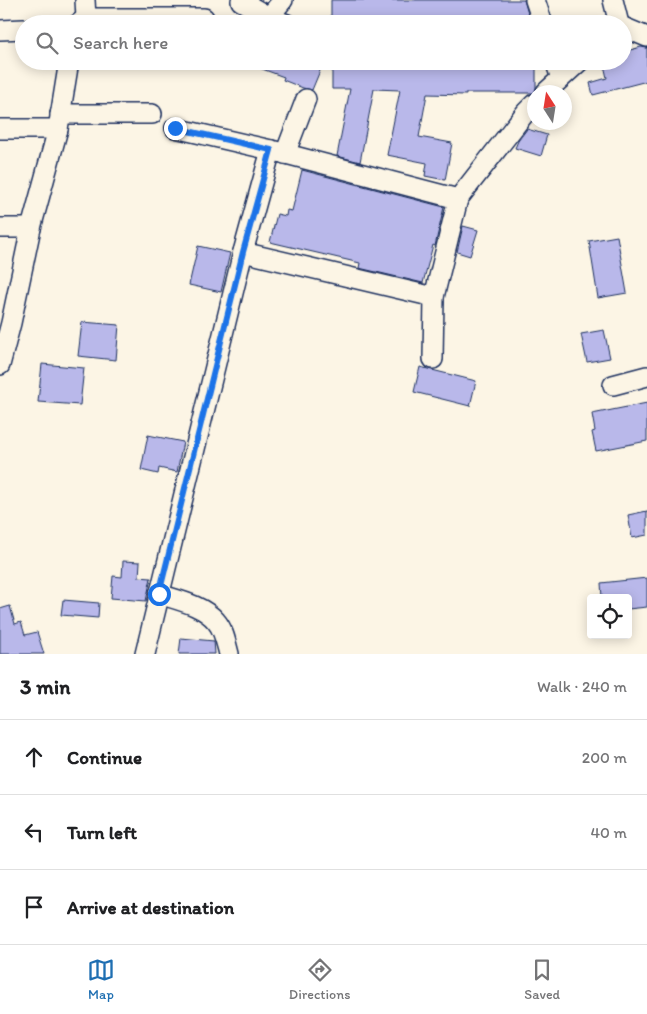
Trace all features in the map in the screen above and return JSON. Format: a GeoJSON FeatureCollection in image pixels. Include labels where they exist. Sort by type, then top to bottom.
{"type":"FeatureCollection","features":[{"type":"Feature","properties":{"kind":"street"},"geometry":{"type":"LineString","coordinates":[[271,15],[283,0]]}},
{"type":"Feature","properties":{"kind":"street"},"geometry":{"type":"LineString","coordinates":[[535,0],[540,15]]}},
{"type":"Feature","properties":{"kind":"street"},"geometry":{"type":"LineString","coordinates":[[613,0],[617,15]]}},
{"type":"Feature","properties":{"kind":"street"},"geometry":{"type":"LineString","coordinates":[[241,1],[266,15]]}},
{"type":"Feature","properties":{"kind":"street"},"geometry":{"type":"LineString","coordinates":[[83,14],[113,15]]}},
{"type":"Feature","properties":{"kind":"street"},"geometry":{"type":"LineString","coordinates":[[0,30],[15,29]]}},
{"type":"Feature","properties":{"kind":"street"},"geometry":{"type":"LineString","coordinates":[[632,31],[647,37]]}},
{"type":"Feature","properties":{"kind":"street"},"geometry":{"type":"LineString","coordinates":[[0,365],[6,323],[59,122],[68,70]]}},
{"type":"Feature","properties":{"kind":"street"},"geometry":{"type":"LineString","coordinates":[[550,85],[558,70]]}},
{"type":"Feature","properties":{"kind":"street"},"geometry":{"type":"LineString","coordinates":[[145,654],[243,252],[278,152],[306,99]]}},
{"type":"Feature","properties":{"kind":"street"},"geometry":{"type":"LineString","coordinates":[[433,359],[434,298],[458,199],[527,111]]}},
{"type":"Feature","properties":{"kind":"street"},"geometry":{"type":"LineString","coordinates":[[0,129],[152,114]]}},
{"type":"Feature","properties":{"kind":"street"},"geometry":{"type":"LineString","coordinates":[[175,128],[278,152],[458,199]]}},
{"type":"Feature","properties":{"kind":"street"},"geometry":{"type":"LineString","coordinates":[[0,228],[32,228]]}},
{"type":"Feature","properties":{"kind":"street"},"geometry":{"type":"LineString","coordinates":[[243,252],[434,298]]}},
{"type":"Feature","properties":{"kind":"street"},"geometry":{"type":"LineString","coordinates":[[614,385],[647,376]]}},
{"type":"Feature","properties":{"kind":"street"},"geometry":{"type":"LineString","coordinates":[[159,594],[212,616],[221,628],[230,654]]}},
{"type":"Feature","properties":{"kind":"building"},"geometry":{"type":"Polygon","coordinates":[[[331,0],[524,0],[528,15],[331,15],[331,0]]]}},
{"type":"Feature","properties":{"kind":"building"},"geometry":{"type":"Polygon","coordinates":[[[641,47],[647,48],[647,81],[593,95],[590,83],[607,78],[605,70],[632,70],[632,50],[641,47]]]}},
{"type":"Feature","properties":{"kind":"building"},"geometry":{"type":"Polygon","coordinates":[[[265,70],[320,70],[312,90],[283,80],[284,77],[265,70]]]}},
{"type":"Feature","properties":{"kind":"building"},"geometry":{"type":"Polygon","coordinates":[[[332,70],[536,70],[536,85],[527,85],[527,93],[427,94],[419,137],[452,143],[445,180],[425,176],[427,163],[387,155],[400,90],[374,89],[360,162],[337,156],[350,89],[332,89],[332,70]]]}},
{"type":"Feature","properties":{"kind":"building"},"geometry":{"type":"Polygon","coordinates":[[[527,129],[547,135],[541,156],[515,148],[527,129]]]}},
{"type":"Feature","properties":{"kind":"building"},"geometry":{"type":"Polygon","coordinates":[[[302,170],[444,207],[435,246],[433,245],[423,283],[359,268],[360,263],[270,242],[277,214],[286,216],[287,210],[292,211],[302,170]]]}},
{"type":"Feature","properties":{"kind":"building"},"geometry":{"type":"Polygon","coordinates":[[[463,226],[478,230],[470,256],[457,252],[463,226]]]}},
{"type":"Feature","properties":{"kind":"building"},"geometry":{"type":"Polygon","coordinates":[[[617,236],[627,293],[598,298],[589,241],[617,236]]]}},
{"type":"Feature","properties":{"kind":"building"},"geometry":{"type":"Polygon","coordinates":[[[198,246],[230,253],[221,292],[189,285],[198,246]]]}},
{"type":"Feature","properties":{"kind":"building"},"geometry":{"type":"Polygon","coordinates":[[[82,322],[119,325],[116,360],[78,356],[82,322]]]}},
{"type":"Feature","properties":{"kind":"building"},"geometry":{"type":"Polygon","coordinates":[[[604,330],[610,358],[587,362],[581,334],[604,330]]]}},
{"type":"Feature","properties":{"kind":"building"},"geometry":{"type":"Polygon","coordinates":[[[42,364],[84,368],[80,405],[38,402],[42,364]]]}},
{"type":"Feature","properties":{"kind":"building"},"geometry":{"type":"Polygon","coordinates":[[[420,367],[476,381],[470,406],[414,392],[420,367]]]}},
{"type":"Feature","properties":{"kind":"building"},"geometry":{"type":"Polygon","coordinates":[[[647,403],[647,441],[596,451],[592,432],[595,431],[592,414],[647,403]]]}},
{"type":"Feature","properties":{"kind":"building"},"geometry":{"type":"Polygon","coordinates":[[[148,435],[183,442],[177,472],[159,468],[158,474],[141,470],[148,435]]]}},
{"type":"Feature","properties":{"kind":"building"},"geometry":{"type":"Polygon","coordinates":[[[647,511],[647,535],[632,538],[628,515],[647,511]]]}},
{"type":"Feature","properties":{"kind":"building"},"geometry":{"type":"Polygon","coordinates":[[[123,561],[140,562],[139,577],[151,578],[146,601],[111,598],[113,576],[122,577],[123,561]]]}},
{"type":"Feature","properties":{"kind":"building"},"geometry":{"type":"Polygon","coordinates":[[[647,578],[647,607],[632,609],[632,594],[602,594],[601,583],[647,578]]]}},
{"type":"Feature","properties":{"kind":"building"},"geometry":{"type":"Polygon","coordinates":[[[63,600],[99,603],[98,618],[61,615],[63,600]]]}},
{"type":"Feature","properties":{"kind":"building"},"geometry":{"type":"Polygon","coordinates":[[[10,606],[15,624],[21,622],[25,635],[37,632],[44,654],[0,654],[0,609],[10,606]]]}},
{"type":"Feature","properties":{"kind":"building"},"geometry":{"type":"Polygon","coordinates":[[[181,638],[214,641],[215,654],[179,654],[181,638]]]}},
{"type":"Feature","properties":{"kind":"route"},"geometry":{"type":"LineString","coordinates":[[159,594],[243,252],[271,150],[175,128]]}}]}
